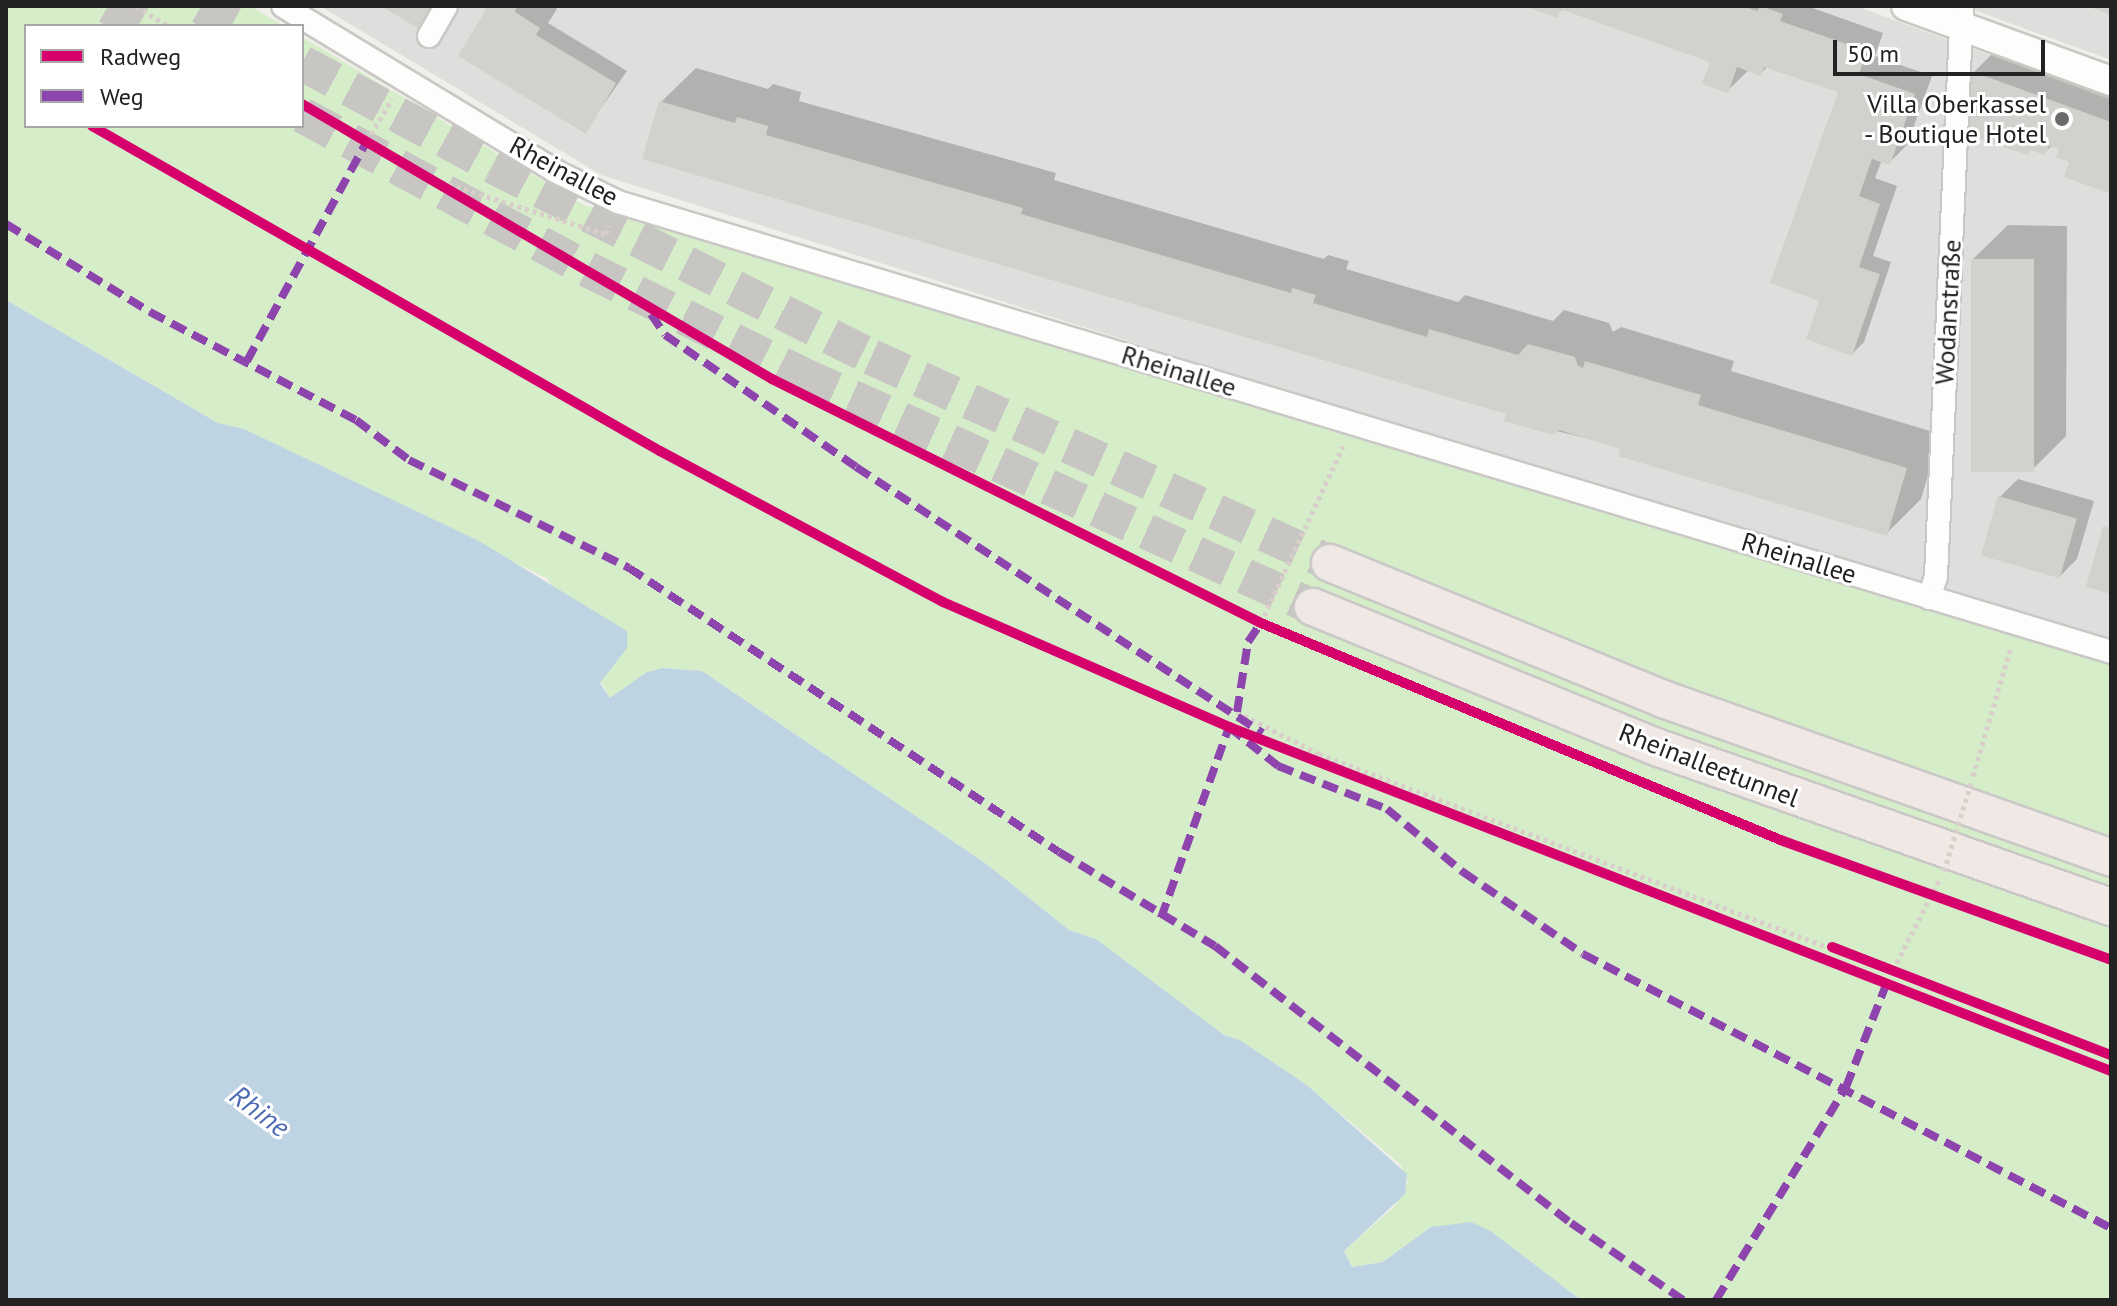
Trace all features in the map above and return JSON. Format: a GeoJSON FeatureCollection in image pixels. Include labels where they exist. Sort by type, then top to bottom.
{"type":"FeatureCollection","features":[{"type":"Feature","properties":{"kind":"highway","name":"Rheinalleetunnel"},"geometry":{"type":"LineString","coordinates":[[1330,563],[1663,699],[2111,858]]}},
{"type":"Feature","properties":{"kind":"highway","name":"Rheinalleetunnel"},"geometry":{"type":"LineString","coordinates":[[1313,607],[1659,748],[2111,907]]}},
{"type":"Feature","properties":{"kind":"street","name":"Rheinallee"},"geometry":{"type":"LineString","coordinates":[[283,6],[555,171],[618,202],[2111,652]]}},
{"type":"Feature","properties":{"kind":"street"},"geometry":{"type":"LineString","coordinates":[[429,36],[446,6]]}},
{"type":"Feature","properties":{"kind":"street"},"geometry":{"type":"LineString","coordinates":[[1906,6],[1962,16],[2111,81]]}},
{"type":"Feature","properties":{"kind":"street","name":"Wodanstraße"},"geometry":{"type":"LineString","coordinates":[[1929,598],[1936,576],[1962,16]]}},
{"type":"Feature","properties":{"kind":"path"},"geometry":{"type":"LineString","coordinates":[[136,6],[165,24]]}},
{"type":"Feature","properties":{"kind":"path"},"geometry":{"type":"LineString","coordinates":[[367,141],[403,79]]}},
{"type":"Feature","properties":{"kind":"path"},"geometry":{"type":"LineString","coordinates":[[304,105],[772,379],[1261,623],[1783,841],[2111,960]]}},
{"type":"Feature","properties":{"kind":"path"},"geometry":{"type":"LineString","coordinates":[[432,179],[606,234],[618,202]]}},
{"type":"Feature","properties":{"kind":"path"},"geometry":{"type":"LineString","coordinates":[[1261,623],[1353,424]]}},
{"type":"Feature","properties":{"kind":"path"},"geometry":{"type":"LineString","coordinates":[[1893,970],[1944,871],[2018,624]]}},
{"type":"Feature","properties":{"kind":"path"},"geometry":{"type":"LineString","coordinates":[[1237,712],[1319,754],[2111,1055]]}},
{"type":"Feature","properties":{"kind":"path"},"geometry":{"type":"LineString","coordinates":[[1243,732],[2055,1049]]}},
{"type":"Feature","properties":{"kind":"shaded area"},"geometry":{"type":"Polygon","coordinates":[[[320,6],[1856,6],[2111,100],[2111,640],[1427,435],[601,175],[320,6]]]}},
{"type":"Feature","properties":{"kind":"shaded area"},"geometry":{"type":"Polygon","coordinates":[[[1963,6],[2111,6],[2111,60],[1971,9],[1963,6]]]}},
{"type":"Feature","properties":{"kind":"green space"},"geometry":{"type":"Polygon","coordinates":[[[6,6],[250,6],[281,24],[24,24],[24,128],[304,128],[304,38],[584,205],[2111,662],[2111,1300],[1581,1300],[1492,1232],[1431,1227],[1383,1262],[1352,1267],[1344,1251],[1394,1207],[1408,1182],[1400,1164],[1308,1086],[1240,1040],[1224,1035],[1096,939],[1069,930],[985,863],[702,671],[663,668],[647,672],[610,698],[548,579],[244,429],[218,423],[6,300],[6,6]]]}},
{"type":"Feature","properties":{"kind":"water","name":"Rhine"},"geometry":{"type":"Polygon","coordinates":[[[6,300],[218,423],[244,429],[479,541],[627,631],[627,648],[600,683],[610,698],[647,672],[663,668],[702,671],[985,863],[1069,930],[1096,939],[1224,1035],[1240,1040],[1308,1086],[1407,1174],[1405,1194],[1344,1251],[1352,1267],[1383,1262],[1431,1227],[1471,1222],[1492,1232],[1581,1300],[6,1300],[6,300]]]}},
{"type":"Feature","properties":{"kind":"building"},"geometry":{"type":"Polygon","coordinates":[[[381,6],[433,6],[419,29],[381,6]]]}},
{"type":"Feature","properties":{"kind":"building"},"geometry":{"type":"Polygon","coordinates":[[[488,6],[517,6],[515,12],[540,28],[536,35],[616,83],[586,134],[458,56],[488,6]]]}},
{"type":"Feature","properties":{"kind":"building"},"geometry":{"type":"Polygon","coordinates":[[[1525,6],[1742,6],[1757,11],[1761,6],[1783,14],[1780,21],[1867,51],[1859,74],[1915,94],[1890,165],[1872,159],[1859,196],[1880,204],[1859,267],[1880,274],[1852,356],[1806,339],[1819,301],[1770,283],[1838,92],[1764,67],[1761,76],[1737,67],[1728,93],[1702,84],[1710,62],[1560,9],[1557,18],[1525,6]]]}},
{"type":"Feature","properties":{"kind":"building"},"geometry":{"type":"Polygon","coordinates":[[[2087,6],[2111,6],[2111,15],[2087,6]]]}},
{"type":"Feature","properties":{"kind":"building"},"geometry":{"type":"Polygon","coordinates":[[[1974,72],[2111,122],[2111,194],[2064,177],[2069,162],[2056,157],[2059,149],[2049,146],[2045,155],[2030,150],[2028,155],[1965,134],[1968,75],[1974,72]]]}},
{"type":"Feature","properties":{"kind":"building"},"geometry":{"type":"Polygon","coordinates":[[[659,101],[735,123],[737,117],[768,126],[766,135],[1023,208],[1021,214],[1291,293],[1292,288],[1316,295],[1313,303],[1427,337],[1429,329],[1518,355],[1528,344],[1575,357],[1578,366],[1583,368],[1585,361],[1701,395],[1698,405],[1907,468],[1887,536],[1618,456],[1620,449],[1559,430],[1553,435],[1504,421],[1506,414],[642,159],[659,101]]]}},
{"type":"Feature","properties":{"kind":"building"},"geometry":{"type":"Polygon","coordinates":[[[1971,259],[2034,259],[2034,472],[1971,472],[1971,259]]]}},
{"type":"Feature","properties":{"kind":"building"},"geometry":{"type":"Polygon","coordinates":[[[1998,496],[2077,519],[2060,578],[1981,556],[1998,496]]]}},
{"type":"Feature","properties":{"kind":"building"},"geometry":{"type":"Polygon","coordinates":[[[2103,526],[2111,529],[2111,594],[2086,587],[2103,526]]]}},
{"type":"Feature","properties":{"kind":"tunnel"},"geometry":{"type":"LineString","coordinates":[[108,6],[139,24]]}},
{"type":"Feature","properties":{"kind":"tunnel"},"geometry":{"type":"LineString","coordinates":[[201,6],[232,24]]}},
{"type":"Feature","properties":{"kind":"tunnel"},"geometry":{"type":"LineString","coordinates":[[304,64],[493,166],[871,357],[1330,563]]}},
{"type":"Feature","properties":{"kind":"tunnel"},"geometry":{"type":"LineString","coordinates":[[304,116],[587,269],[802,375],[1313,607]]}},
{"type":"Feature","properties":{"kind":"marked path"},"geometry":{"type":"LineString","coordinates":[[247,361],[367,141]]}},
{"type":"Feature","properties":{"kind":"marked path"},"geometry":{"type":"LineString","coordinates":[[6,224],[150,312],[356,420],[409,460],[629,568],[1059,852],[1215,946],[1571,1223],[1683,1300]]}},
{"type":"Feature","properties":{"kind":"marked path"},"geometry":{"type":"LineString","coordinates":[[651,314],[665,335],[856,467],[1263,733]]}},
{"type":"Feature","properties":{"kind":"marked path"},"geometry":{"type":"LineString","coordinates":[[1237,712],[1248,642],[1261,623]]}},
{"type":"Feature","properties":{"kind":"marked path"},"geometry":{"type":"LineString","coordinates":[[1161,918],[1229,727],[1278,766],[1387,809],[1463,872],[1583,954],[2111,1228]]}},
{"type":"Feature","properties":{"kind":"marked path"},"geometry":{"type":"LineString","coordinates":[[1716,1300],[1846,1087],[1889,977]]}},
{"type":"Feature","properties":{"kind":"cycle path"},"geometry":{"type":"LineString","coordinates":[[304,105],[772,379],[1261,623],[1783,841],[2111,960]]}},
{"type":"Feature","properties":{"kind":"cycle path"},"geometry":{"type":"LineString","coordinates":[[95,128],[660,451],[943,602],[1229,727],[2111,1071]]}},
{"type":"Feature","properties":{"kind":"cycle path"},"geometry":{"type":"LineString","coordinates":[[1832,947],[2111,1055]]}},
{"type":"Feature","properties":{"kind":"place","name":"Villa Oberkassel - Boutique Hotel"},"geometry":{"type":"Point","coordinates":[2062,119]}}]}
